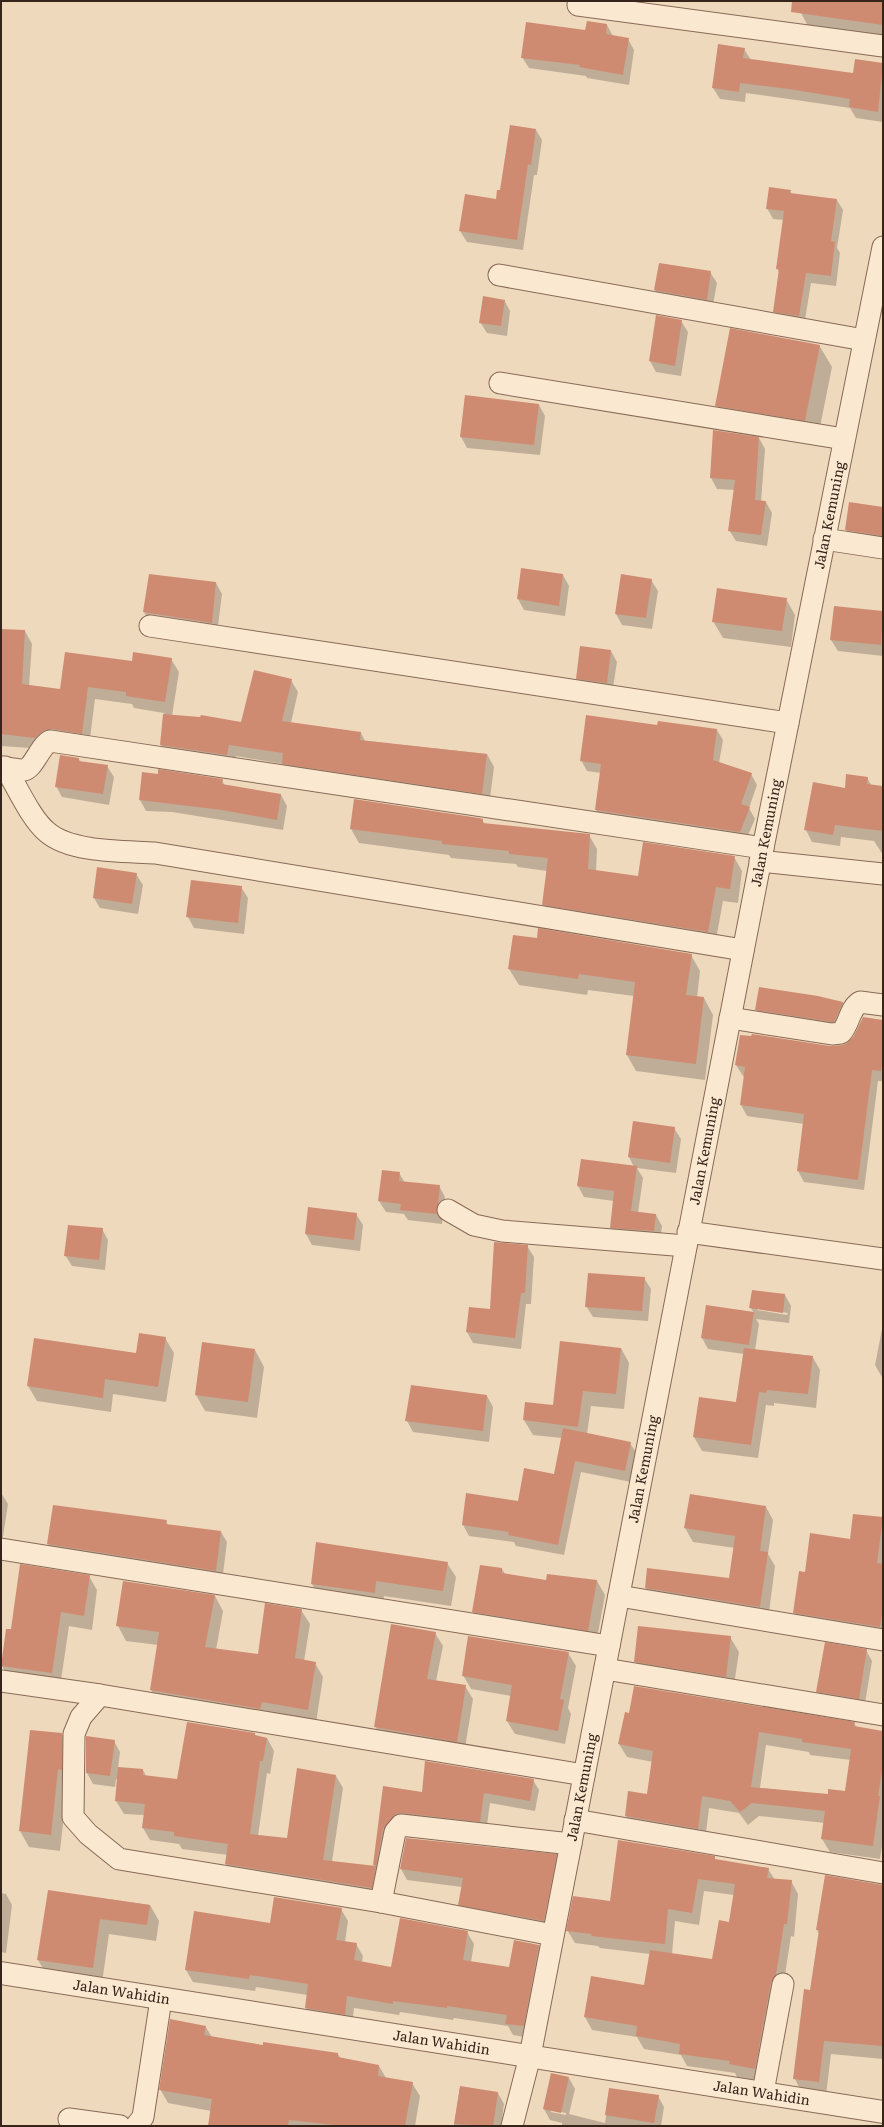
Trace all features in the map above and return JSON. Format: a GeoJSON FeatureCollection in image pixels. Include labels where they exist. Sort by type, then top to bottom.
{"type":"FeatureCollection","features":[{"type":"Feature","properties":{"kind":"street"},"geometry":{"type":"LineString","coordinates":[[579,1],[578,5],[883,46]]}},
{"type":"Feature","properties":{"kind":"street","name":"Jalan Kemuning"},"geometry":{"type":"LineString","coordinates":[[512,2126],[530,2056],[761,854],[883,247]]}},
{"type":"Feature","properties":{"kind":"street"},"geometry":{"type":"LineString","coordinates":[[498,275],[864,340]]}},
{"type":"Feature","properties":{"kind":"street"},"geometry":{"type":"LineString","coordinates":[[500,383],[844,438]]}},
{"type":"Feature","properties":{"kind":"street"},"geometry":{"type":"LineString","coordinates":[[824,539],[883,548]]}},
{"type":"Feature","properties":{"kind":"street"},"geometry":{"type":"LineString","coordinates":[[150,626],[788,723]]}},
{"type":"Feature","properties":{"kind":"street"},"geometry":{"type":"LineString","coordinates":[[3,767],[24,770],[29,768],[43,746],[50,741],[883,874]]}},
{"type":"Feature","properties":{"kind":"street"},"geometry":{"type":"LineString","coordinates":[[3,767],[28,807],[47,832],[64,842],[89,848],[155,853],[743,950]]}},
{"type":"Feature","properties":{"kind":"street"},"geometry":{"type":"LineString","coordinates":[[730,1018],[832,1034],[841,1033],[846,1027],[853,1006],[860,1002],[883,1005]]}},
{"type":"Feature","properties":{"kind":"street"},"geometry":{"type":"LineString","coordinates":[[448,1210],[474,1225],[502,1231],[687,1239],[883,1259]]}},
{"type":"Feature","properties":{"kind":"street"},"geometry":{"type":"LineString","coordinates":[[1,1549],[609,1646]]}},
{"type":"Feature","properties":{"kind":"street"},"geometry":{"type":"LineString","coordinates":[[619,1596],[883,1640]]}},
{"type":"Feature","properties":{"kind":"street"},"geometry":{"type":"LineString","coordinates":[[605,1669],[883,1715]]}},
{"type":"Feature","properties":{"kind":"street"},"geometry":{"type":"LineString","coordinates":[[1,1681],[100,1695],[584,1775]]}},
{"type":"Feature","properties":{"kind":"street"},"geometry":{"type":"LineString","coordinates":[[100,1695],[81,1717],[74,1734],[73,1817],[88,1834],[119,1860],[381,1902],[553,1935]]}},
{"type":"Feature","properties":{"kind":"street"},"geometry":{"type":"LineString","coordinates":[[575,1820],[883,1873]]}},
{"type":"Feature","properties":{"kind":"street"},"geometry":{"type":"LineString","coordinates":[[381,1902],[395,1832],[401,1825],[571,1844]]}},
{"type":"Feature","properties":{"kind":"street","name":"Jalan Wahidin"},"geometry":{"type":"LineString","coordinates":[[1,1973],[883,2112]]}},
{"type":"Feature","properties":{"kind":"street"},"geometry":{"type":"LineString","coordinates":[[763,2092],[784,1984]]}},
{"type":"Feature","properties":{"kind":"street"},"geometry":{"type":"LineString","coordinates":[[136,2126],[143,2117],[161,1999]]}},
{"type":"Feature","properties":{"kind":"street"},"geometry":{"type":"LineString","coordinates":[[69,2119],[120,2126]]}},
{"type":"Feature","properties":{"kind":"building"},"geometry":{"type":"Polygon","coordinates":[[[792,1],[883,1],[883,25],[791,12],[792,1]]]}},
{"type":"Feature","properties":{"kind":"building"},"geometry":{"type":"Polygon","coordinates":[[[587,21],[607,24],[606,34],[629,38],[623,75],[579,67],[580,65],[521,58],[526,22],[585,30],[587,21]]]}},
{"type":"Feature","properties":{"kind":"building"},"geometry":{"type":"Polygon","coordinates":[[[718,44],[745,48],[743,58],[853,73],[855,59],[883,63],[878,112],[849,107],[850,99],[789,89],[740,83],[739,92],[712,88],[718,44]]]}},
{"type":"Feature","properties":{"kind":"building"},"geometry":{"type":"Polygon","coordinates":[[[510,125],[536,129],[531,165],[528,164],[517,240],[459,231],[465,194],[496,199],[497,190],[500,190],[510,125]]]}},
{"type":"Feature","properties":{"kind":"building"},"geometry":{"type":"Polygon","coordinates":[[[769,187],[791,190],[790,193],[837,199],[831,241],[835,242],[831,276],[806,273],[799,316],[773,312],[779,269],[776,269],[784,211],[766,209],[769,187]]]}},
{"type":"Feature","properties":{"kind":"building"},"geometry":{"type":"Polygon","coordinates":[[[659,263],[711,271],[707,300],[654,290],[659,263]]]}},
{"type":"Feature","properties":{"kind":"building"},"geometry":{"type":"Polygon","coordinates":[[[483,296],[505,300],[501,326],[479,323],[483,296]]]}},
{"type":"Feature","properties":{"kind":"building"},"geometry":{"type":"Polygon","coordinates":[[[656,315],[682,320],[675,366],[649,361],[656,315]]]}},
{"type":"Feature","properties":{"kind":"building"},"geometry":{"type":"Polygon","coordinates":[[[730,328],[820,345],[805,421],[715,406],[730,328]]]}},
{"type":"Feature","properties":{"kind":"building"},"geometry":{"type":"Polygon","coordinates":[[[465,395],[539,404],[534,445],[460,437],[465,395]]]}},
{"type":"Feature","properties":{"kind":"building"},"geometry":{"type":"Polygon","coordinates":[[[713,430],[759,437],[755,500],[766,501],[761,535],[728,531],[735,480],[710,478],[713,430]]]}},
{"type":"Feature","properties":{"kind":"building"},"geometry":{"type":"Polygon","coordinates":[[[849,502],[883,507],[883,536],[845,530],[849,502]]]}},
{"type":"Feature","properties":{"kind":"building"},"geometry":{"type":"Polygon","coordinates":[[[521,568],[563,574],[559,606],[517,599],[521,568]]]}},
{"type":"Feature","properties":{"kind":"building"},"geometry":{"type":"Polygon","coordinates":[[[149,574],[216,582],[212,623],[143,612],[149,574]]]}},
{"type":"Feature","properties":{"kind":"building"},"geometry":{"type":"Polygon","coordinates":[[[621,574],[652,579],[646,618],[615,614],[621,574]]]}},
{"type":"Feature","properties":{"kind":"building"},"geometry":{"type":"Polygon","coordinates":[[[717,588],[787,598],[782,631],[712,622],[717,588]]]}},
{"type":"Feature","properties":{"kind":"building"},"geometry":{"type":"Polygon","coordinates":[[[834,606],[883,611],[881,645],[830,640],[834,606]]]}},
{"type":"Feature","properties":{"kind":"building"},"geometry":{"type":"Polygon","coordinates":[[[1,629],[25,630],[22,684],[60,689],[65,652],[132,661],[133,652],[172,658],[165,702],[126,696],[126,692],[88,687],[82,734],[52,729],[43,731],[35,738],[1,734],[1,629]]]}},
{"type":"Feature","properties":{"kind":"building"},"geometry":{"type":"Polygon","coordinates":[[[580,646],[611,650],[607,683],[576,679],[580,646]]]}},
{"type":"Feature","properties":{"kind":"building"},"geometry":{"type":"Polygon","coordinates":[[[254,670],[292,679],[282,721],[361,732],[360,740],[487,754],[482,794],[282,764],[283,753],[229,745],[227,755],[160,745],[163,714],[200,717],[201,715],[241,722],[254,670]]]}},
{"type":"Feature","properties":{"kind":"building"},"geometry":{"type":"Polygon","coordinates":[[[586,715],[657,725],[658,721],[717,729],[713,760],[752,773],[741,804],[750,807],[740,832],[595,810],[601,764],[580,761],[586,715]]]}},
{"type":"Feature","properties":{"kind":"building"},"geometry":{"type":"Polygon","coordinates":[[[60,755],[79,758],[79,761],[108,765],[103,794],[55,787],[60,755]]]}},
{"type":"Feature","properties":{"kind":"building"},"geometry":{"type":"Polygon","coordinates":[[[158,769],[223,779],[222,784],[281,794],[277,820],[222,810],[139,800],[142,772],[158,774],[158,769]]]}},
{"type":"Feature","properties":{"kind":"building"},"geometry":{"type":"Polygon","coordinates":[[[846,774],[868,777],[867,784],[883,786],[883,831],[835,825],[833,835],[804,830],[813,782],[845,788],[846,774]]]}},
{"type":"Feature","properties":{"kind":"building"},"geometry":{"type":"Polygon","coordinates":[[[354,799],[479,818],[483,819],[483,823],[590,834],[588,869],[638,876],[643,842],[735,856],[730,889],[716,887],[708,932],[542,905],[548,858],[509,854],[509,851],[442,844],[442,841],[350,829],[354,799]]]}},
{"type":"Feature","properties":{"kind":"building"},"geometry":{"type":"Polygon","coordinates":[[[97,867],[137,873],[132,904],[93,898],[97,867]]]}},
{"type":"Feature","properties":{"kind":"building"},"geometry":{"type":"Polygon","coordinates":[[[191,880],[242,886],[238,923],[186,917],[191,880]]]}},
{"type":"Feature","properties":{"kind":"building"},"geometry":{"type":"Polygon","coordinates":[[[538,928],[692,954],[686,995],[704,997],[696,1064],[626,1055],[635,982],[579,974],[578,979],[508,969],[513,935],[537,938],[538,928]]]}},
{"type":"Feature","properties":{"kind":"building"},"geometry":{"type":"Polygon","coordinates":[[[759,987],[818,996],[843,1002],[834,1022],[755,1010],[759,987]]]}},
{"type":"Feature","properties":{"kind":"building"},"geometry":{"type":"Polygon","coordinates":[[[863,1017],[883,1020],[883,1060],[881,1071],[872,1070],[858,1180],[797,1171],[804,1114],[740,1105],[745,1067],[735,1065],[740,1035],[751,1036],[752,1034],[830,1046],[842,1045],[847,1043],[854,1036],[863,1017]]]}},
{"type":"Feature","properties":{"kind":"building"},"geometry":{"type":"Polygon","coordinates":[[[633,1121],[675,1127],[670,1163],[628,1157],[633,1121]]]}},
{"type":"Feature","properties":{"kind":"building"},"geometry":{"type":"Polygon","coordinates":[[[581,1159],[637,1166],[631,1211],[656,1214],[654,1231],[610,1228],[614,1191],[577,1186],[581,1159]]]}},
{"type":"Feature","properties":{"kind":"building"},"geometry":{"type":"Polygon","coordinates":[[[382,1170],[400,1172],[399,1181],[440,1185],[437,1214],[400,1210],[401,1204],[378,1201],[382,1170]]]}},
{"type":"Feature","properties":{"kind":"building"},"geometry":{"type":"Polygon","coordinates":[[[308,1207],[357,1213],[354,1240],[305,1234],[308,1207]]]}},
{"type":"Feature","properties":{"kind":"building"},"geometry":{"type":"Polygon","coordinates":[[[68,1225],[103,1228],[99,1260],[64,1256],[68,1225]]]}},
{"type":"Feature","properties":{"kind":"building"},"geometry":{"type":"Polygon","coordinates":[[[494,1242],[528,1245],[525,1293],[521,1293],[515,1338],[466,1332],[469,1307],[490,1309],[494,1242]]]}},
{"type":"Feature","properties":{"kind":"building"},"geometry":{"type":"Polygon","coordinates":[[[588,1273],[645,1277],[642,1311],[585,1307],[588,1273]]]}},
{"type":"Feature","properties":{"kind":"building"},"geometry":{"type":"Polygon","coordinates":[[[752,1290],[785,1294],[783,1313],[749,1308],[752,1290]]]}},
{"type":"Feature","properties":{"kind":"building"},"geometry":{"type":"Polygon","coordinates":[[[706,1305],[754,1312],[749,1345],[701,1338],[706,1305]]]}},
{"type":"Feature","properties":{"kind":"building"},"geometry":{"type":"Polygon","coordinates":[[[139,1333],[166,1337],[158,1387],[105,1379],[103,1398],[27,1386],[34,1338],[136,1353],[139,1333]]]}},
{"type":"Feature","properties":{"kind":"building"},"geometry":{"type":"Polygon","coordinates":[[[560,1341],[621,1348],[616,1394],[583,1391],[578,1427],[523,1420],[525,1402],[553,1405],[560,1341]]]}},
{"type":"Feature","properties":{"kind":"building"},"geometry":{"type":"Polygon","coordinates":[[[202,1342],[255,1349],[248,1402],[195,1395],[202,1342]]]}},
{"type":"Feature","properties":{"kind":"building"},"geometry":{"type":"Polygon","coordinates":[[[744,1348],[813,1356],[808,1394],[767,1390],[766,1393],[759,1392],[751,1445],[693,1437],[699,1397],[736,1402],[744,1348]]]}},
{"type":"Feature","properties":{"kind":"building"},"geometry":{"type":"Polygon","coordinates":[[[411,1385],[487,1395],[483,1431],[405,1421],[411,1385]]]}},
{"type":"Feature","properties":{"kind":"building"},"geometry":{"type":"Polygon","coordinates":[[[563,1428],[631,1442],[625,1471],[575,1461],[558,1545],[508,1535],[509,1532],[462,1525],[466,1493],[518,1501],[524,1468],[554,1474],[563,1428]]]}},
{"type":"Feature","properties":{"kind":"building"},"geometry":{"type":"Polygon","coordinates":[[[690,1494],[766,1506],[760,1551],[768,1552],[760,1607],[645,1588],[647,1568],[729,1578],[735,1536],[684,1528],[690,1494]]]}},
{"type":"Feature","properties":{"kind":"building"},"geometry":{"type":"Polygon","coordinates":[[[53,1505],[167,1520],[166,1524],[221,1531],[216,1571],[47,1544],[53,1505]]]}},
{"type":"Feature","properties":{"kind":"building"},"geometry":{"type":"Polygon","coordinates":[[[853,1514],[883,1517],[877,1563],[883,1564],[883,1608],[880,1627],[793,1613],[799,1571],[805,1572],[810,1533],[850,1539],[853,1514]]]}},
{"type":"Feature","properties":{"kind":"building"},"geometry":{"type":"Polygon","coordinates":[[[316,1542],[448,1562],[443,1591],[376,1581],[375,1593],[311,1584],[316,1542]]]}},
{"type":"Feature","properties":{"kind":"building"},"geometry":{"type":"Polygon","coordinates":[[[20,1564],[90,1575],[84,1616],[61,1612],[52,1673],[1,1666],[6,1629],[11,1629],[20,1564]]]}},
{"type":"Feature","properties":{"kind":"building"},"geometry":{"type":"Polygon","coordinates":[[[480,1565],[502,1568],[502,1573],[546,1580],[547,1574],[597,1580],[588,1631],[472,1612],[480,1565]]]}},
{"type":"Feature","properties":{"kind":"building"},"geometry":{"type":"Polygon","coordinates":[[[123,1581],[215,1595],[205,1647],[258,1654],[265,1603],[302,1609],[295,1658],[316,1662],[308,1710],[262,1702],[260,1709],[150,1690],[159,1632],[116,1626],[123,1581]]]}},
{"type":"Feature","properties":{"kind":"building"},"geometry":{"type":"Polygon","coordinates":[[[391,1624],[436,1632],[427,1679],[466,1685],[457,1742],[374,1727],[391,1624]]]}},
{"type":"Feature","properties":{"kind":"building"},"geometry":{"type":"Polygon","coordinates":[[[638,1626],[731,1636],[726,1677],[634,1662],[638,1626]]]}},
{"type":"Feature","properties":{"kind":"building"},"geometry":{"type":"Polygon","coordinates":[[[468,1636],[569,1652],[560,1699],[564,1700],[558,1731],[506,1721],[512,1685],[462,1676],[468,1636]]]}},
{"type":"Feature","properties":{"kind":"building"},"geometry":{"type":"Polygon","coordinates":[[[825,1642],[867,1649],[859,1699],[816,1692],[825,1642]]]}},
{"type":"Feature","properties":{"kind":"building"},"geometry":{"type":"Polygon","coordinates":[[[634,1686],[855,1722],[854,1726],[883,1731],[883,1764],[873,1846],[821,1839],[825,1811],[752,1803],[740,1812],[730,1801],[702,1796],[698,1829],[625,1816],[628,1791],[647,1794],[653,1751],[618,1744],[625,1712],[629,1713],[634,1686]],[[759,1732],[751,1787],[828,1794],[828,1789],[845,1791],[851,1749],[802,1742],[802,1739],[759,1732]]]}},
{"type":"Feature","properties":{"kind":"building"},"geometry":{"type":"Polygon","coordinates":[[[187,1722],[255,1733],[255,1735],[267,1738],[263,1761],[260,1761],[250,1834],[287,1838],[297,1768],[336,1775],[323,1860],[376,1866],[372,1888],[225,1864],[228,1844],[174,1836],[174,1832],[142,1828],[145,1804],[115,1801],[118,1767],[143,1769],[143,1775],[177,1779],[187,1722]]]}},
{"type":"Feature","properties":{"kind":"building"},"geometry":{"type":"Polygon","coordinates":[[[30,1730],[62,1733],[62,1770],[58,1769],[51,1835],[19,1831],[30,1730]]]}},
{"type":"Feature","properties":{"kind":"building"},"geometry":{"type":"Polygon","coordinates":[[[86,1736],[115,1740],[110,1776],[86,1773],[86,1736]]]}},
{"type":"Feature","properties":{"kind":"building"},"geometry":{"type":"Polygon","coordinates":[[[425,1761],[534,1779],[530,1801],[484,1793],[480,1822],[402,1813],[396,1814],[383,1829],[376,1866],[373,1865],[383,1786],[422,1792],[425,1761]]]}},
{"type":"Feature","properties":{"kind":"building"},"geometry":{"type":"Polygon","coordinates":[[[406,1838],[557,1854],[544,1921],[458,1905],[463,1878],[400,1869],[406,1838]]]}},
{"type":"Feature","properties":{"kind":"building"},"geometry":{"type":"Polygon","coordinates":[[[618,1840],[715,1856],[715,1859],[769,1868],[767,1878],[792,1880],[787,1924],[784,1924],[776,1975],[771,1982],[755,2069],[729,2064],[730,2061],[679,2054],[680,2044],[636,2036],[637,2026],[584,2017],[591,1976],[644,1985],[650,1950],[712,1959],[719,1920],[729,1922],[735,1884],[698,1879],[692,1913],[668,1909],[665,1944],[591,1936],[592,1934],[566,1931],[573,1896],[610,1901],[618,1840]]]}},
{"type":"Feature","properties":{"kind":"building"},"geometry":{"type":"Polygon","coordinates":[[[825,1875],[883,1885],[883,2046],[824,2041],[819,2082],[793,2079],[804,1989],[810,1990],[819,1930],[816,1930],[825,1875]]]}},
{"type":"Feature","properties":{"kind":"building"},"geometry":{"type":"Polygon","coordinates":[[[48,1890],[150,1905],[147,1925],[100,1919],[93,1968],[37,1960],[48,1890]]]}},
{"type":"Feature","properties":{"kind":"building"},"geometry":{"type":"Polygon","coordinates":[[[274,1897],[342,1908],[336,1940],[357,1943],[354,1960],[391,1967],[400,1918],[468,1931],[463,1960],[509,1967],[514,1940],[539,1945],[524,2026],[505,2024],[507,2015],[447,2006],[447,2008],[393,2001],[393,2004],[347,1996],[345,2015],[305,2008],[308,1984],[250,1975],[249,1979],[185,1970],[194,1911],[270,1923],[274,1897]]]}},
{"type":"Feature","properties":{"kind":"building"},"geometry":{"type":"Polygon","coordinates":[[[170,2019],[206,2026],[204,2035],[263,2045],[263,2042],[338,2053],[338,2057],[379,2065],[378,2076],[413,2082],[405,2126],[344,2126],[289,2120],[288,2126],[208,2126],[212,2099],[159,2090],[170,2019]]]}},
{"type":"Feature","properties":{"kind":"building"},"geometry":{"type":"Polygon","coordinates":[[[551,2073],[569,2077],[561,2113],[543,2109],[551,2073]]]}},
{"type":"Feature","properties":{"kind":"building"},"geometry":{"type":"Polygon","coordinates":[[[460,2086],[498,2092],[493,2126],[454,2124],[460,2086]]]}},
{"type":"Feature","properties":{"kind":"building"},"geometry":{"type":"Polygon","coordinates":[[[609,2088],[659,2095],[654,2123],[605,2115],[609,2088]]]}}]}
